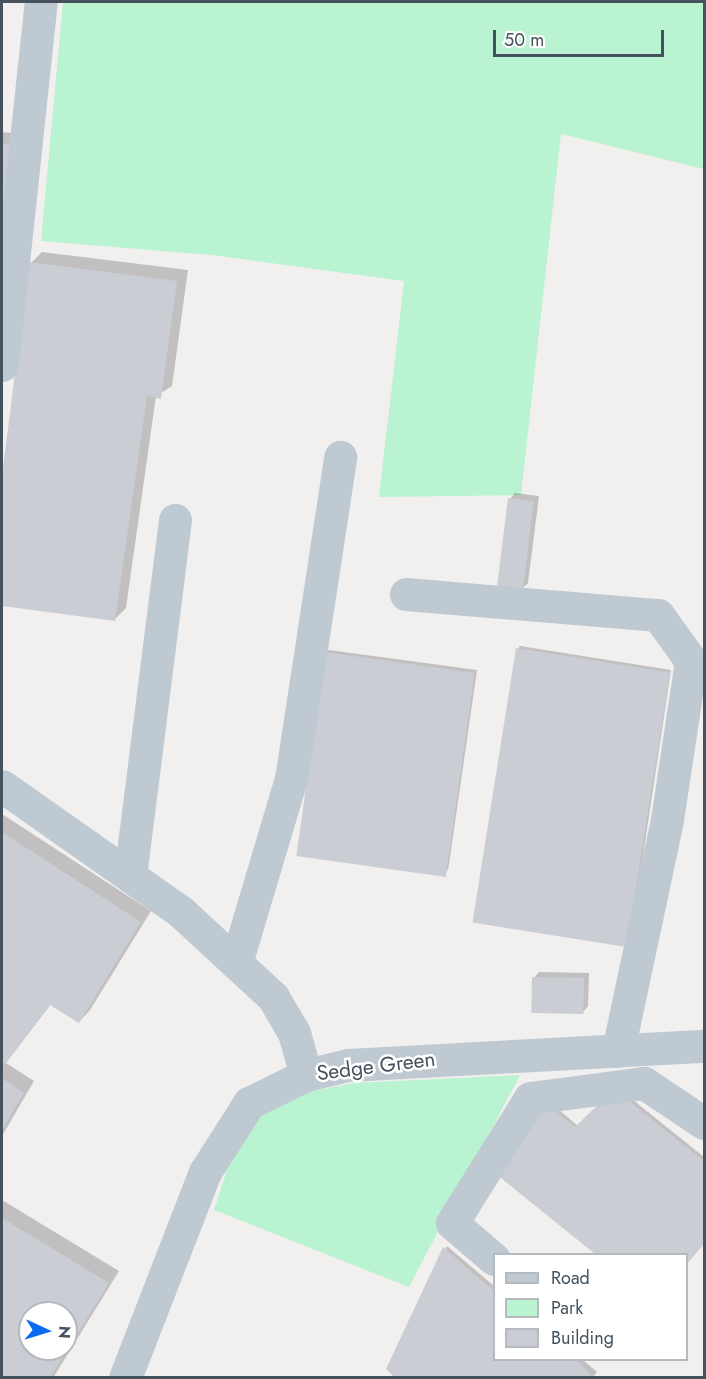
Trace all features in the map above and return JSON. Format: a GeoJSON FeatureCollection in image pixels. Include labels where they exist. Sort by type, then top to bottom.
{"type":"FeatureCollection","features":[{"type":"Feature","properties":{"kind":"street"},"geometry":{"type":"LineString","coordinates":[[2,365],[40,2]]}},
{"type":"Feature","properties":{"kind":"street"},"geometry":{"type":"LineString","coordinates":[[236,963],[291,778],[340,457]]}},
{"type":"Feature","properties":{"kind":"street"},"geometry":{"type":"LineString","coordinates":[[130,876],[175,520]]}},
{"type":"Feature","properties":{"kind":"street"},"geometry":{"type":"LineString","coordinates":[[406,594],[658,615],[691,661],[667,820],[618,1051]]}},
{"type":"Feature","properties":{"kind":"street"},"geometry":{"type":"LineString","coordinates":[[2,786],[181,912],[273,997],[294,1033],[306,1075]]}},
{"type":"Feature","properties":{"kind":"street","name":"Sedge Green"},"geometry":{"type":"LineString","coordinates":[[125,1377],[205,1172],[228,1130],[249,1103],[306,1075],[408,1059],[705,1046]]}},
{"type":"Feature","properties":{"kind":"street"},"geometry":{"type":"LineString","coordinates":[[493,1257],[452,1223],[530,1098],[644,1083],[705,1123]]}},
{"type":"Feature","properties":{"kind":"green space"},"geometry":{"type":"Polygon","coordinates":[[[63,2],[704,2],[704,169],[561,134],[521,495],[379,497],[404,281],[212,255],[41,241],[63,2]]]}},
{"type":"Feature","properties":{"kind":"green space"},"geometry":{"type":"Polygon","coordinates":[[[520,1075],[409,1287],[214,1210],[249,1103],[354,1083],[520,1075]]]}},
{"type":"Feature","properties":{"kind":"building"},"geometry":{"type":"Polygon","coordinates":[[[2,144],[17,146],[2,255],[2,144]]]}},
{"type":"Feature","properties":{"kind":"building"},"geometry":{"type":"Polygon","coordinates":[[[29,262],[177,281],[161,399],[147,396],[115,621],[2,606],[2,476],[29,262]]]}},
{"type":"Feature","properties":{"kind":"building"},"geometry":{"type":"Polygon","coordinates":[[[508,498],[534,501],[523,590],[497,587],[508,498]]]}},
{"type":"Feature","properties":{"kind":"building"},"geometry":{"type":"Polygon","coordinates":[[[516,648],[670,672],[627,947],[473,923],[516,648]]]}},
{"type":"Feature","properties":{"kind":"building"},"geometry":{"type":"Polygon","coordinates":[[[325,652],[475,673],[446,877],[296,856],[325,652]]]}},
{"type":"Feature","properties":{"kind":"building"},"geometry":{"type":"Polygon","coordinates":[[[2,832],[141,922],[79,1023],[50,1005],[2,1068],[2,832]]]}},
{"type":"Feature","properties":{"kind":"building"},"geometry":{"type":"Polygon","coordinates":[[[532,977],[584,978],[583,1014],[531,1013],[532,977]]]}},
{"type":"Feature","properties":{"kind":"building"},"geometry":{"type":"Polygon","coordinates":[[[2,1078],[24,1093],[2,1130],[2,1078]]]}},
{"type":"Feature","properties":{"kind":"building"},"geometry":{"type":"Polygon","coordinates":[[[614,1089],[704,1161],[704,1244],[688,1263],[688,1253],[594,1253],[491,1170],[543,1100],[575,1127],[614,1089]]]}},
{"type":"Feature","properties":{"kind":"building"},"geometry":{"type":"Polygon","coordinates":[[[2,1218],[109,1283],[78,1333],[78,1301],[18,1301],[18,1361],[61,1361],[50,1378],[2,1378],[2,1218]]]}},
{"type":"Feature","properties":{"kind":"building"},"geometry":{"type":"Polygon","coordinates":[[[443,1247],[493,1290],[493,1361],[578,1361],[593,1378],[395,1378],[386,1369],[443,1247]]]}}]}
